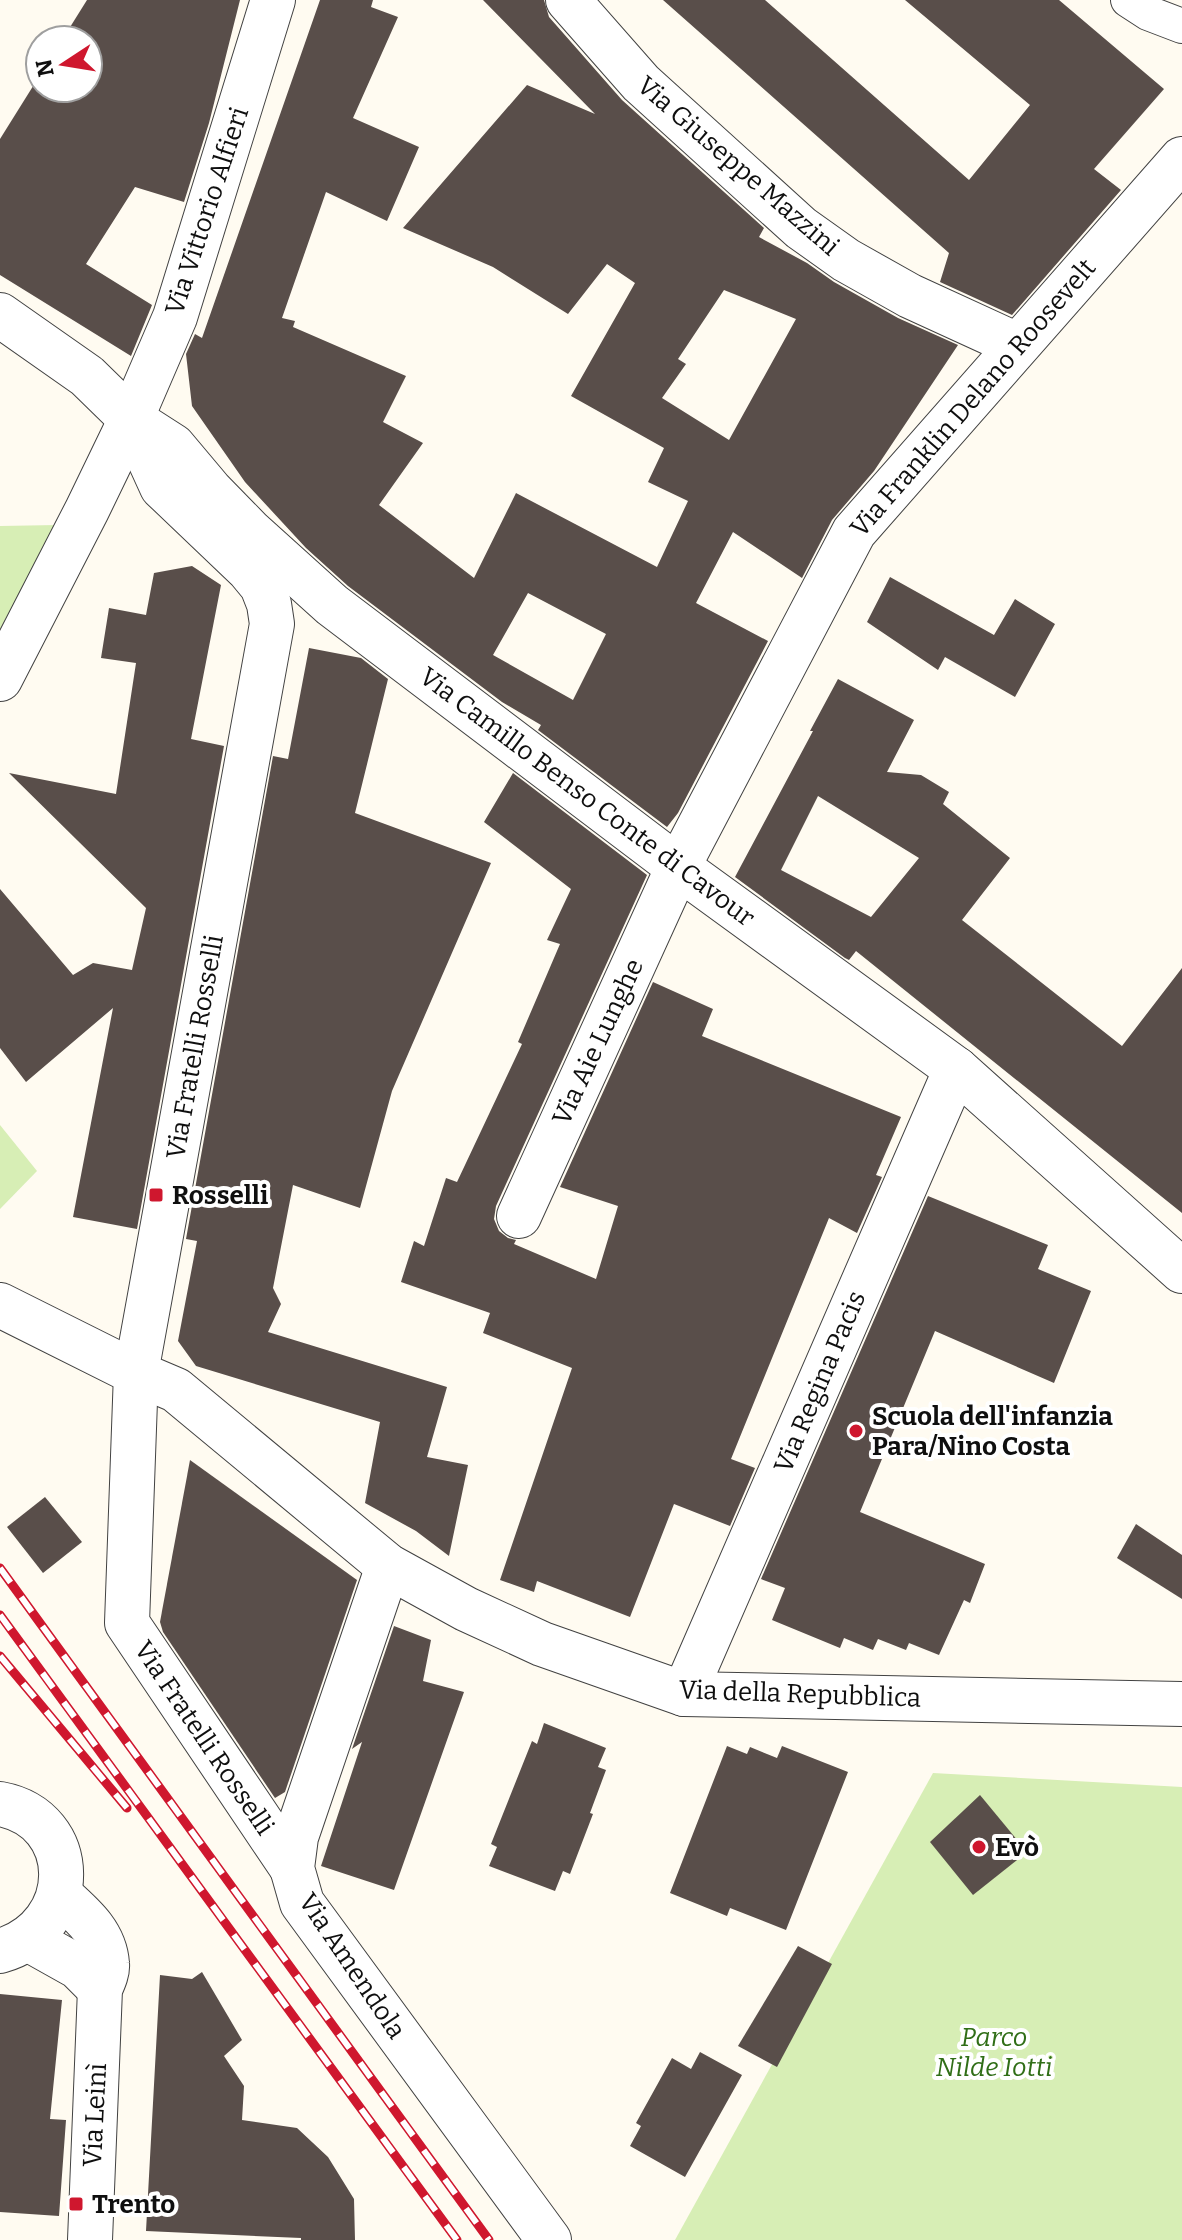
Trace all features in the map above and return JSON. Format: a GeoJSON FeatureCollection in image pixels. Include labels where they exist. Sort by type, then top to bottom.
{"type":"FeatureCollection","features":[{"type":"Feature","properties":{"kind":"street","name":"Via Vittorio Alfieri"},"geometry":{"type":"LineString","coordinates":[[0,679],[131,419],[175,317],[273,0]]}},
{"type":"Feature","properties":{"kind":"street","name":"Via Giuseppe Mazzini"},"geometry":{"type":"LineString","coordinates":[[568,0],[641,83],[801,228],[846,260],[910,296],[1017,345]]}},
{"type":"Feature","properties":{"kind":"street"},"geometry":{"type":"LineString","coordinates":[[1128,0],[1148,13],[1182,26]]}},
{"type":"Feature","properties":{"kind":"street","name":"Via Franklin Delano Roosevelt"},"geometry":{"type":"LineString","coordinates":[[678,867],[854,532],[1182,159]]}},
{"type":"Feature","properties":{"kind":"street","name":"Via Camillo Benso Conte di Cavour"},"geometry":{"type":"LineString","coordinates":[[0,315],[87,376],[131,419],[173,446],[210,490],[322,597],[678,867],[956,1069],[1182,1271]]}},
{"type":"Feature","properties":{"kind":"street","name":"Via Fratelli Rosselli"},"geometry":{"type":"LineString","coordinates":[[131,419],[162,487],[262,586],[272,624],[136,1373],[127,1623],[292,1868]]}},
{"type":"Feature","properties":{"kind":"street"},"geometry":{"type":"LineString","coordinates":[[272,624],[294,608],[322,597]]}},
{"type":"Feature","properties":{"kind":"street","name":"Via Aie Lunghe"},"geometry":{"type":"LineString","coordinates":[[519,1216],[678,867]]}},
{"type":"Feature","properties":{"kind":"street","name":"Via Regina Pacis"},"geometry":{"type":"LineString","coordinates":[[684,1694],[956,1069]]}},
{"type":"Feature","properties":{"kind":"street","name":"Via della Repubblica"},"geometry":{"type":"LineString","coordinates":[[0,1305],[176,1390],[388,1566],[466,1609],[542,1644],[684,1694],[1182,1704]]}},
{"type":"Feature","properties":{"kind":"street","name":"Via Amendola"},"geometry":{"type":"LineString","coordinates":[[388,1566],[296,1837],[292,1868],[302,1903],[549,2240]]}},
{"type":"Feature","properties":{"kind":"street"},"geometry":{"type":"LineString","coordinates":[[4,1793],[46,1832],[57,1851],[62,1873],[60,1895],[51,1915],[38,1933],[14,1945]]}},
{"type":"Feature","properties":{"kind":"street","name":"Via Leinì"},"geometry":{"type":"LineString","coordinates":[[60,1895],[85,1916],[101,1941],[108,1967],[100,1989],[90,2240]]}},
{"type":"Feature","properties":{"kind":"street"},"geometry":{"type":"LineString","coordinates":[[14,1945],[78,1967],[100,1989]]}},
{"type":"Feature","properties":{"kind":"green space"},"geometry":{"type":"Polygon","coordinates":[[[57,525],[0,629],[0,526],[57,525]]]}},
{"type":"Feature","properties":{"kind":"green space"},"geometry":{"type":"Polygon","coordinates":[[[0,1125],[37,1171],[0,1209],[0,1125]]]}},
{"type":"Feature","properties":{"kind":"green space","name":"Parco Nilde Iotti"},"geometry":{"type":"Polygon","coordinates":[[[933,1773],[1182,1787],[1182,2240],[675,2240],[933,1773]]]}},
{"type":"Feature","properties":{"kind":"building"},"geometry":{"type":"Polygon","coordinates":[[[87,0],[240,0],[209,123],[184,202],[135,187],[86,264],[152,305],[131,356],[0,275],[0,139],[24,101],[24,104],[104,104],[104,24],[72,24],[87,0]]]}},
{"type":"Feature","properties":{"kind":"building"},"geometry":{"type":"Polygon","coordinates":[[[320,0],[373,0],[371,7],[398,17],[353,118],[419,147],[387,221],[326,192],[282,318],[295,321],[293,327],[406,376],[383,422],[423,443],[379,505],[474,578],[516,493],[657,567],[688,501],[648,482],[664,448],[571,396],[635,283],[607,264],[568,314],[493,267],[403,228],[527,85],[595,114],[483,0],[544,0],[549,17],[622,100],[764,228],[759,237],[898,318],[958,345],[874,471],[832,520],[802,578],[733,532],[696,603],[768,641],[678,813],[667,827],[538,730],[541,725],[502,702],[348,586],[306,548],[245,482],[192,406],[186,354],[195,334],[202,338],[320,0]],[[724,290],[678,359],[686,364],[662,398],[729,440],[796,319],[724,290]],[[528,593],[493,655],[573,700],[606,634],[528,593]]]}},
{"type":"Feature","properties":{"kind":"building"},"geometry":{"type":"Polygon","coordinates":[[[663,0],[765,0],[969,180],[1030,105],[905,0],[1059,0],[1164,89],[1094,169],[1121,190],[1012,315],[940,282],[949,253],[663,0]]]}},
{"type":"Feature","properties":{"kind":"building"},"geometry":{"type":"Polygon","coordinates":[[[192,566],[221,585],[191,739],[224,746],[137,1229],[73,1217],[113,1008],[26,1082],[0,1048],[0,889],[73,975],[93,963],[132,970],[146,908],[9,773],[116,794],[136,663],[101,658],[109,608],[146,615],[154,573],[192,566]]]}},
{"type":"Feature","properties":{"kind":"building"},"geometry":{"type":"Polygon","coordinates":[[[890,577],[994,635],[1015,599],[1055,624],[1015,697],[945,657],[938,670],[867,622],[890,577]]]}},
{"type":"Feature","properties":{"kind":"building"},"geometry":{"type":"Polygon","coordinates":[[[309,648],[361,658],[388,679],[355,813],[491,863],[392,1091],[360,1208],[293,1185],[273,1288],[281,1304],[268,1332],[447,1387],[427,1457],[468,1465],[449,1556],[416,1531],[365,1503],[380,1422],[196,1366],[178,1341],[197,1241],[186,1239],[273,756],[288,759],[309,648]]]}},
{"type":"Feature","properties":{"kind":"building"},"geometry":{"type":"Polygon","coordinates":[[[838,679],[914,720],[887,772],[921,775],[949,792],[943,804],[1010,858],[962,920],[1122,1046],[1182,968],[1182,1213],[856,951],[849,960],[845,958],[735,877],[813,731],[810,731],[838,679]],[[818,796],[781,870],[871,917],[919,858],[818,796]]]}},
{"type":"Feature","properties":{"kind":"building"},"geometry":{"type":"Polygon","coordinates":[[[513,773],[647,875],[496,1206],[494,1219],[499,1231],[516,1240],[514,1244],[596,1279],[618,1206],[560,1187],[653,982],[713,1009],[702,1036],[901,1117],[876,1175],[882,1177],[857,1233],[829,1218],[731,1459],[755,1468],[730,1526],[674,1504],[630,1617],[537,1581],[534,1592],[500,1580],[572,1368],[483,1333],[490,1313],[401,1282],[414,1241],[424,1246],[446,1178],[457,1182],[522,1044],[518,1042],[560,944],[547,940],[571,889],[484,822],[513,773]]]}},
{"type":"Feature","properties":{"kind":"building","name":"Scuola dell'infanzia Para/Nino Costa"},"geometry":{"type":"Polygon","coordinates":[[[928,1196],[1048,1245],[1038,1269],[1091,1291],[1054,1383],[935,1331],[860,1512],[985,1564],[970,1603],[964,1600],[939,1655],[909,1643],[906,1650],[878,1639],[873,1650],[844,1638],[840,1648],[772,1620],[785,1588],[761,1579],[928,1196]]]}},
{"type":"Feature","properties":{"kind":"building"},"geometry":{"type":"Polygon","coordinates":[[[190,1460],[357,1580],[285,1792],[275,1798],[163,1632],[160,1622],[190,1460]]]}},
{"type":"Feature","properties":{"kind":"building"},"geometry":{"type":"Polygon","coordinates":[[[45,1497],[82,1542],[43,1573],[7,1527],[45,1497]]]}},
{"type":"Feature","properties":{"kind":"building"},"geometry":{"type":"Polygon","coordinates":[[[1136,1524],[1182,1555],[1182,1599],[1117,1558],[1136,1524]]]}},
{"type":"Feature","properties":{"kind":"building"},"geometry":{"type":"Polygon","coordinates":[[[394,1626],[431,1640],[423,1681],[464,1692],[394,1890],[321,1866],[362,1742],[352,1749],[394,1626]]]}},
{"type":"Feature","properties":{"kind":"building"},"geometry":{"type":"Polygon","coordinates":[[[544,1723],[606,1748],[598,1767],[606,1770],[590,1813],[593,1814],[570,1874],[563,1871],[555,1891],[489,1866],[497,1847],[491,1844],[532,1741],[537,1744],[544,1723]]]}},
{"type":"Feature","properties":{"kind":"building"},"geometry":{"type":"Polygon","coordinates":[[[727,1746],[747,1754],[750,1747],[777,1758],[782,1746],[848,1772],[786,1930],[730,1908],[727,1916],[670,1893],[727,1746]]]}},
{"type":"Feature","properties":{"kind":"building","name":"Evò"},"geometry":{"type":"Polygon","coordinates":[[[980,1795],[1027,1852],[973,1895],[930,1842],[980,1795]]]}},
{"type":"Feature","properties":{"kind":"building"},"geometry":{"type":"Polygon","coordinates":[[[798,1946],[832,1964],[777,2067],[738,2046],[798,1946]]]}},
{"type":"Feature","properties":{"kind":"building"},"geometry":{"type":"Polygon","coordinates":[[[202,1972],[242,2040],[224,2056],[244,2086],[242,2120],[297,2128],[328,2157],[354,2199],[355,2240],[146,2231],[160,1975],[192,1979],[202,1972]]]}},
{"type":"Feature","properties":{"kind":"building"},"geometry":{"type":"Polygon","coordinates":[[[0,1994],[62,2000],[50,2119],[66,2120],[59,2216],[0,2212],[0,1994]]]}},
{"type":"Feature","properties":{"kind":"building"},"geometry":{"type":"Polygon","coordinates":[[[700,2052],[742,2075],[685,2177],[630,2146],[641,2126],[636,2123],[672,2058],[691,2069],[700,2052]]]}},
{"type":"Feature","properties":{"kind":"railway"},"geometry":{"type":"LineString","coordinates":[[0,1568],[489,2240]]}},
{"type":"Feature","properties":{"kind":"railway"},"geometry":{"type":"LineString","coordinates":[[0,1615],[457,2240]]}},
{"type":"Feature","properties":{"kind":"railway"},"geometry":{"type":"LineString","coordinates":[[0,1656],[127,1808]]}},
{"type":"Feature","properties":{"kind":"place","name":"Rosselli"},"geometry":{"type":"Point","coordinates":[156,1195]}},
{"type":"Feature","properties":{"kind":"place","name":"Scuola dell'infanzia Para/Nino Costa"},"geometry":{"type":"Point","coordinates":[856,1431]}},
{"type":"Feature","properties":{"kind":"place","name":"Evò"},"geometry":{"type":"Point","coordinates":[979,1847]}},
{"type":"Feature","properties":{"kind":"place","name":"Trento"},"geometry":{"type":"Point","coordinates":[76,2204]}}]}
